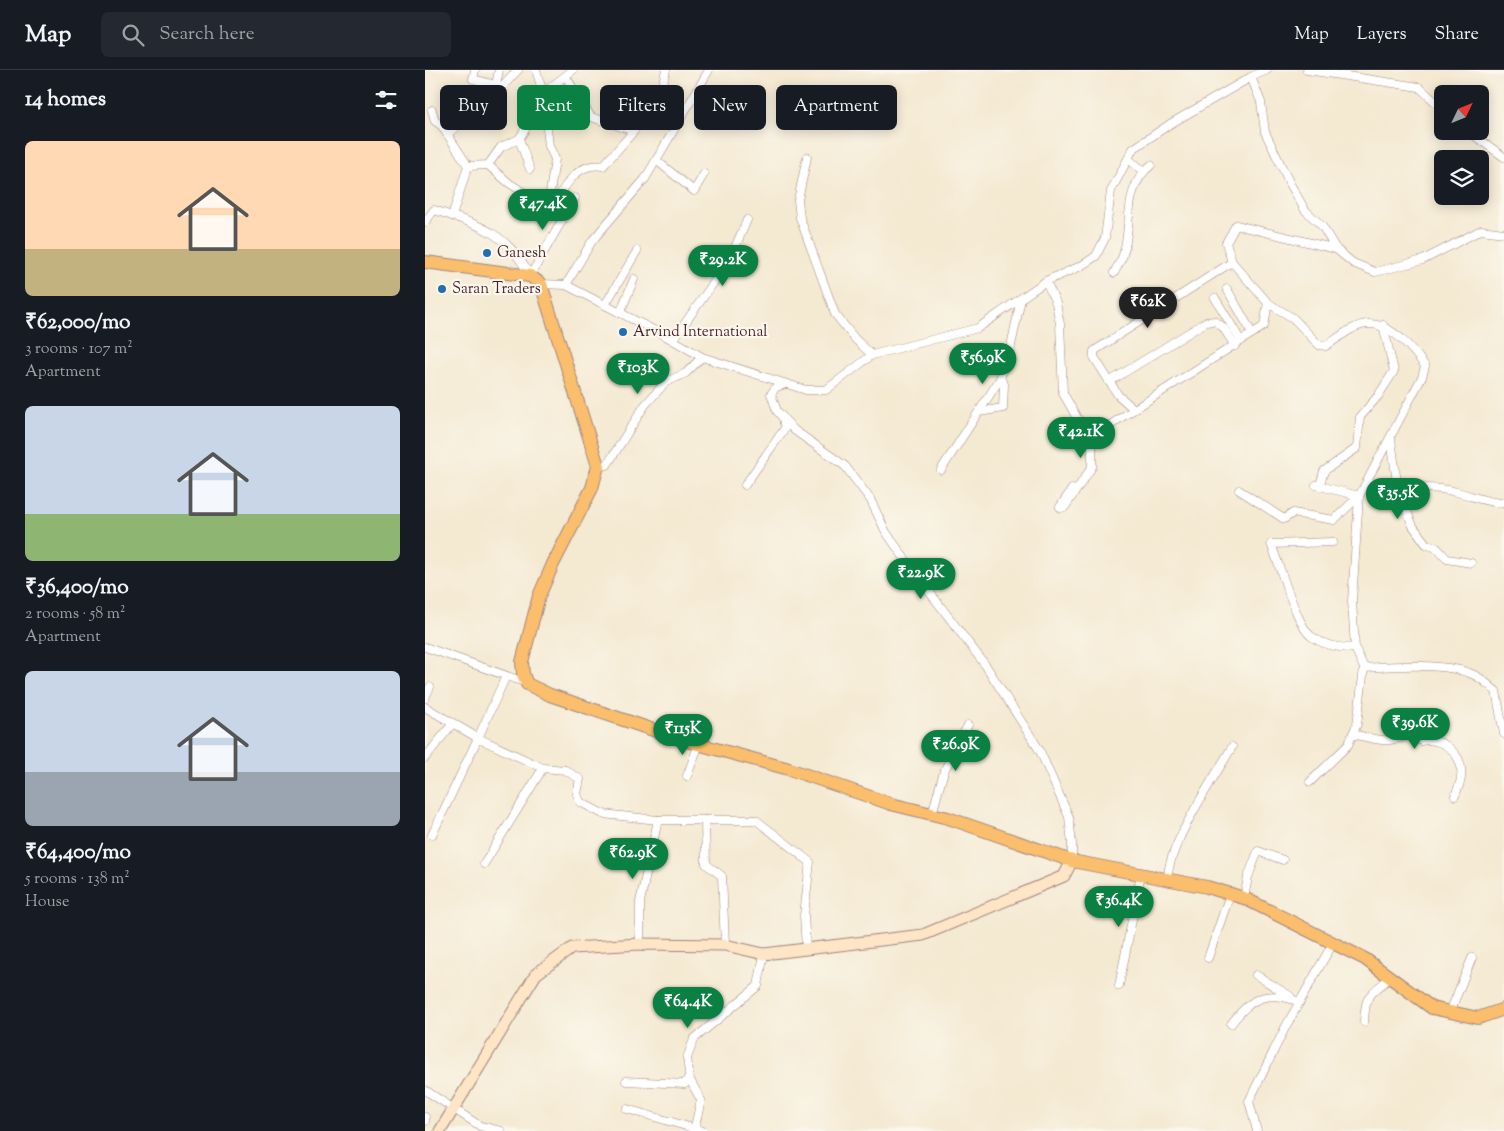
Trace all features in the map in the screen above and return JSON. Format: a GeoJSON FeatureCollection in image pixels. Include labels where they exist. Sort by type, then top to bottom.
{"type":"FeatureCollection","features":[{"type":"Feature","properties":{"kind":"main road"},"geometry":{"type":"LineString","coordinates":[[425,262],[531,276],[541,284],[598,466],[592,488],[553,564],[539,596],[522,662],[523,674],[527,684],[550,696],[699,744],[789,769],[891,804],[932,814],[1072,862],[1141,874],[1244,898],[1365,959],[1432,1008],[1478,1018],[1504,1009]]}},
{"type":"Feature","properties":{"kind":"street"},"geometry":{"type":"LineString","coordinates":[[475,70],[473,79],[496,85],[499,70]]}},
{"type":"Feature","properties":{"kind":"street"},"geometry":{"type":"LineString","coordinates":[[504,85],[518,70]]}},
{"type":"Feature","properties":{"kind":"street"},"geometry":{"type":"LineString","coordinates":[[527,70],[536,70],[540,85]]}},
{"type":"Feature","properties":{"kind":"street"},"geometry":{"type":"LineString","coordinates":[[556,85],[573,70]]}},
{"type":"Feature","properties":{"kind":"street"},"geometry":{"type":"LineString","coordinates":[[662,85],[666,70]]}},
{"type":"Feature","properties":{"kind":"street"},"geometry":{"type":"LineString","coordinates":[[566,285],[592,240],[645,179],[709,70]]}},
{"type":"Feature","properties":{"kind":"street"},"geometry":{"type":"LineString","coordinates":[[541,284],[566,285],[702,357],[806,390],[825,390],[872,355],[978,328],[1046,282],[1081,266],[1096,256],[1105,238],[1111,191],[1133,149],[1170,124],[1251,77],[1267,70]]}},
{"type":"Feature","properties":{"kind":"street"},"geometry":{"type":"LineString","coordinates":[[1307,70],[1419,87],[1434,101]]}},
{"type":"Feature","properties":{"kind":"street"},"geometry":{"type":"LineString","coordinates":[[551,210],[562,190],[582,168],[590,165],[603,166],[634,131],[591,117],[566,77]]}},
{"type":"Feature","properties":{"kind":"street"},"geometry":{"type":"LineString","coordinates":[[1251,77],[1261,102],[1265,132],[1289,182],[1305,210],[1322,226],[1336,248],[1353,263],[1375,272],[1423,260],[1481,230],[1504,233]]}},
{"type":"Feature","properties":{"kind":"street"},"geometry":{"type":"LineString","coordinates":[[432,110],[435,121],[442,126],[468,166]]}},
{"type":"Feature","properties":{"kind":"street"},"geometry":{"type":"LineString","coordinates":[[447,134],[452,130]]}},
{"type":"Feature","properties":{"kind":"street"},"geometry":{"type":"LineString","coordinates":[[488,165],[501,147],[519,139],[524,130]]}},
{"type":"Feature","properties":{"kind":"street"},"geometry":{"type":"LineString","coordinates":[[542,204],[550,193],[555,159],[549,146],[547,130]]}},
{"type":"Feature","properties":{"kind":"street"},"geometry":{"type":"LineString","coordinates":[[519,139],[530,169]]}},
{"type":"Feature","properties":{"kind":"street"},"geometry":{"type":"LineString","coordinates":[[1480,140],[1504,157]]}},
{"type":"Feature","properties":{"kind":"street"},"geometry":{"type":"LineString","coordinates":[[807,157],[798,200],[800,218],[835,314],[855,339],[872,355]]}},
{"type":"Feature","properties":{"kind":"street"},"geometry":{"type":"LineString","coordinates":[[1128,159],[1144,171]]}},
{"type":"Feature","properties":{"kind":"street"},"geometry":{"type":"LineString","coordinates":[[656,160],[694,191],[704,174]]}},
{"type":"Feature","properties":{"kind":"street"},"geometry":{"type":"LineString","coordinates":[[468,166],[488,165],[509,183],[563,218]]}},
{"type":"Feature","properties":{"kind":"street"},"geometry":{"type":"LineString","coordinates":[[1114,273],[1123,256],[1133,187],[1144,171],[1151,165]]}},
{"type":"Feature","properties":{"kind":"street"},"geometry":{"type":"LineString","coordinates":[[452,216],[468,166]]}},
{"type":"Feature","properties":{"kind":"street"},"geometry":{"type":"LineString","coordinates":[[531,276],[575,198]]}},
{"type":"Feature","properties":{"kind":"street"},"geometry":{"type":"LineString","coordinates":[[425,222],[434,210],[492,232],[507,242],[520,257],[531,276]]}},
{"type":"Feature","properties":{"kind":"street"},"geometry":{"type":"LineString","coordinates":[[673,340],[729,261],[747,220]]}},
{"type":"Feature","properties":{"kind":"street"},"geometry":{"type":"LineString","coordinates":[[1239,490],[1284,518],[1293,513],[1334,520],[1359,496],[1422,377],[1425,366],[1417,354],[1383,326],[1367,324],[1326,346],[1319,345],[1293,318],[1268,303],[1232,262],[1226,242],[1236,225],[1336,248]]}},
{"type":"Feature","properties":{"kind":"street"},"geometry":{"type":"LineString","coordinates":[[605,305],[637,251]]}},
{"type":"Feature","properties":{"kind":"street"},"geometry":{"type":"LineString","coordinates":[[1135,408],[1118,394],[1109,382],[1094,357],[1094,351],[1232,262]]}},
{"type":"Feature","properties":{"kind":"street"},"geometry":{"type":"LineString","coordinates":[[620,313],[634,279]]}},
{"type":"Feature","properties":{"kind":"street"},"geometry":{"type":"LineString","coordinates":[[1046,282],[1056,303],[1060,324],[1063,393],[1077,418],[1092,438],[1092,467],[1065,507],[1061,508],[1072,489]]}},
{"type":"Feature","properties":{"kind":"street"},"geometry":{"type":"LineString","coordinates":[[1227,289],[1252,333]]}},
{"type":"Feature","properties":{"kind":"street"},"geometry":{"type":"LineString","coordinates":[[941,470],[1000,379],[1011,346],[1021,298]]}},
{"type":"Feature","properties":{"kind":"street"},"geometry":{"type":"LineString","coordinates":[[1215,298],[1238,343]]}},
{"type":"Feature","properties":{"kind":"street"},"geometry":{"type":"LineString","coordinates":[[1092,438],[1135,408],[1264,326],[1268,303]]}},
{"type":"Feature","properties":{"kind":"street"},"geometry":{"type":"LineString","coordinates":[[1109,382],[1206,322],[1215,321],[1223,326],[1238,343]]}},
{"type":"Feature","properties":{"kind":"street"},"geometry":{"type":"LineString","coordinates":[[1359,496],[1318,485],[1323,471],[1357,448],[1360,417],[1378,396],[1394,371],[1383,326]]}},
{"type":"Feature","properties":{"kind":"street"},"geometry":{"type":"LineString","coordinates":[[598,466],[607,465],[645,404],[666,382],[686,373],[702,357]]}},
{"type":"Feature","properties":{"kind":"street"},"geometry":{"type":"LineString","coordinates":[[979,412],[1003,408],[1005,384],[1000,379]]}},
{"type":"Feature","properties":{"kind":"street"},"geometry":{"type":"LineString","coordinates":[[440,1131],[536,974],[572,948],[640,944],[725,945],[764,954],[923,935],[1064,876],[1072,862],[1069,817],[1040,751],[986,666],[911,569],[886,532],[870,499],[845,466],[794,430],[777,411],[771,394],[776,387],[786,384]]}},
{"type":"Feature","properties":{"kind":"street"},"geometry":{"type":"LineString","coordinates":[[745,485],[785,428],[782,418]]}},
{"type":"Feature","properties":{"kind":"street"},"geometry":{"type":"LineString","coordinates":[[1393,432],[1390,443],[1398,490],[1413,526],[1426,544],[1437,548],[1447,559],[1471,563]]}},
{"type":"Feature","properties":{"kind":"street"},"geometry":{"type":"LineString","coordinates":[[1398,490],[1422,486],[1457,492],[1491,503],[1504,503]]}},
{"type":"Feature","properties":{"kind":"street"},"geometry":{"type":"LineString","coordinates":[[1310,782],[1348,745],[1353,734],[1361,703],[1365,668],[1355,648],[1352,601],[1359,496]]}},
{"type":"Feature","properties":{"kind":"street"},"geometry":{"type":"LineString","coordinates":[[1333,542],[1271,544],[1304,630],[1320,642],[1336,647],[1355,648]]}},
{"type":"Feature","properties":{"kind":"street"},"geometry":{"type":"LineString","coordinates":[[425,647],[527,684]]}},
{"type":"Feature","properties":{"kind":"street"},"geometry":{"type":"LineString","coordinates":[[1365,668],[1431,667],[1473,674],[1496,691],[1504,734]]}},
{"type":"Feature","properties":{"kind":"street"},"geometry":{"type":"LineString","coordinates":[[432,835],[506,676]]}},
{"type":"Feature","properties":{"kind":"street"},"geometry":{"type":"LineString","coordinates":[[425,698],[430,687]]}},
{"type":"Feature","properties":{"kind":"street"},"geometry":{"type":"LineString","coordinates":[[425,707],[478,738],[543,768],[565,770],[580,779],[577,794],[581,802],[603,814],[658,820],[756,820],[809,862],[804,915],[806,949]]}},
{"type":"Feature","properties":{"kind":"street"},"geometry":{"type":"LineString","coordinates":[[425,758],[453,723]]}},
{"type":"Feature","properties":{"kind":"street"},"geometry":{"type":"LineString","coordinates":[[932,814],[944,771],[968,725]]}},
{"type":"Feature","properties":{"kind":"street"},"geometry":{"type":"LineString","coordinates":[[1353,734],[1376,740],[1401,740],[1417,730],[1421,741],[1430,739],[1442,741],[1453,752],[1461,767],[1461,778],[1455,796]]}},
{"type":"Feature","properties":{"kind":"street"},"geometry":{"type":"LineString","coordinates":[[687,776],[699,744]]}},
{"type":"Feature","properties":{"kind":"street"},"geometry":{"type":"LineString","coordinates":[[1168,880],[1167,870],[1186,826],[1232,747]]}},
{"type":"Feature","properties":{"kind":"street"},"geometry":{"type":"LineString","coordinates":[[484,864],[543,768]]}},
{"type":"Feature","properties":{"kind":"street"},"geometry":{"type":"LineString","coordinates":[[640,944],[640,902],[658,820]]}},
{"type":"Feature","properties":{"kind":"street"},"geometry":{"type":"LineString","coordinates":[[705,820],[706,864],[722,876],[725,945]]}},
{"type":"Feature","properties":{"kind":"street"},"geometry":{"type":"LineString","coordinates":[[1244,898],[1248,877],[1258,852],[1283,860]]}},
{"type":"Feature","properties":{"kind":"street"},"geometry":{"type":"LineString","coordinates":[[1119,986],[1141,874]]}},
{"type":"Feature","properties":{"kind":"street"},"geometry":{"type":"LineString","coordinates":[[1208,958],[1230,894]]}},
{"type":"Feature","properties":{"kind":"street"},"geometry":{"type":"LineString","coordinates":[[1257,1131],[1249,1101],[1333,943]]}},
{"type":"Feature","properties":{"kind":"street"},"geometry":{"type":"LineString","coordinates":[[694,1129],[701,1100],[689,1076],[687,1058],[694,1039],[758,986],[764,954]]}},
{"type":"Feature","properties":{"kind":"street"},"geometry":{"type":"LineString","coordinates":[[1450,1012],[1465,986],[1472,958]]}},
{"type":"Feature","properties":{"kind":"street"},"geometry":{"type":"LineString","coordinates":[[1256,975],[1300,1002]]}},
{"type":"Feature","properties":{"kind":"street"},"geometry":{"type":"LineString","coordinates":[[1364,1022],[1365,1002],[1371,993],[1390,978]]}},
{"type":"Feature","properties":{"kind":"street"},"geometry":{"type":"LineString","coordinates":[[1231,1024],[1245,1005],[1264,997],[1283,996],[1300,1002]]}},
{"type":"Feature","properties":{"kind":"street"},"geometry":{"type":"LineString","coordinates":[[626,1082],[685,1084],[689,1076]]}},
{"type":"Feature","properties":{"kind":"street"},"geometry":{"type":"LineString","coordinates":[[425,1090],[480,1126],[501,1131]]}},
{"type":"Feature","properties":{"kind":"street"},"geometry":{"type":"LineString","coordinates":[[627,1109],[703,1131]]}},
{"type":"Feature","properties":{"kind":"place","name":"Ganesh"},"geometry":{"type":"Point","coordinates":[487,253]}},
{"type":"Feature","properties":{"kind":"place","name":"Saran Traders"},"geometry":{"type":"Point","coordinates":[442,289]}},
{"type":"Feature","properties":{"kind":"place","name":"Arvind International"},"geometry":{"type":"Point","coordinates":[623,332]}}]}
